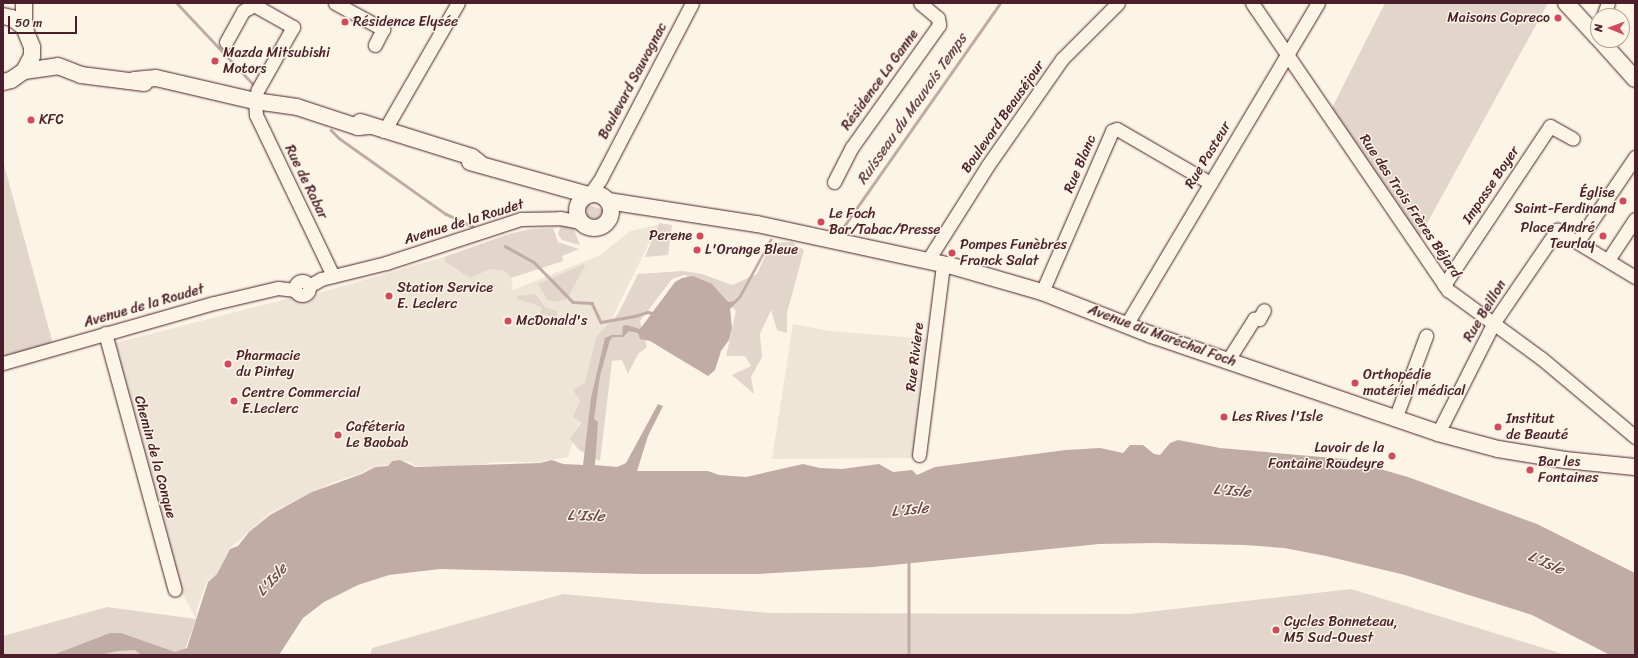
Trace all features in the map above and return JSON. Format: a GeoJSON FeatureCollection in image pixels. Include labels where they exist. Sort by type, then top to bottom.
{"type":"FeatureCollection","features":[{"type":"Feature","properties":{"kind":"main road"},"geometry":{"type":"LineString","coordinates":[[3,10],[11,3]]}},
{"type":"Feature","properties":{"kind":"main road"},"geometry":{"type":"LineString","coordinates":[[3,82],[11,80],[24,71],[30,60],[32,47],[24,26],[24,3]]}},
{"type":"Feature","properties":{"kind":"main road"},"geometry":{"type":"LineString","coordinates":[[1566,3],[1590,28]]}},
{"type":"Feature","properties":{"kind":"main road"},"geometry":{"type":"LineString","coordinates":[[3,16],[12,18],[24,26]]}},
{"type":"Feature","properties":{"kind":"main road"},"geometry":{"type":"LineString","coordinates":[[32,47],[61,67]]}},
{"type":"Feature","properties":{"kind":"main road"},"geometry":{"type":"LineString","coordinates":[[1608,48],[1635,79]]}},
{"type":"Feature","properties":{"kind":"main road"},"geometry":{"type":"LineString","coordinates":[[24,71],[61,67],[94,70],[111,77],[134,80],[156,78],[200,88],[256,96],[335,118],[345,118],[472,157],[481,164],[534,179],[590,203],[611,217],[604,225],[595,228],[590,203]]}},
{"type":"Feature","properties":{"kind":"main road","name":"Avenue du Maréchal Foch"},"geometry":{"type":"LineString","coordinates":[[590,203],[662,207],[686,213],[757,224],[928,260],[1042,292],[1126,325],[1438,433],[1498,449],[1565,460],[1635,466]]}},
{"type":"Feature","properties":{"kind":"main road","name":"Avenue du Maréchal Foch"},"geometry":{"type":"LineString","coordinates":[[611,217],[625,212],[686,213]]}},
{"type":"Feature","properties":{"kind":"street"},"geometry":{"type":"LineString","coordinates":[[335,3],[383,29],[375,45]]}},
{"type":"Feature","properties":{"kind":"street"},"geometry":{"type":"LineString","coordinates":[[377,129],[458,3]]}},
{"type":"Feature","properties":{"kind":"street","name":"Boulevard Sauvagnac"},"geometry":{"type":"LineString","coordinates":[[590,203],[614,153],[692,3]]}},
{"type":"Feature","properties":{"kind":"street","name":"Résidence La Ganne"},"geometry":{"type":"LineString","coordinates":[[834,182],[852,146],[939,25],[938,18],[920,3]]}},
{"type":"Feature","properties":{"kind":"street","name":"Boulevard Beauséjour"},"geometry":{"type":"LineString","coordinates":[[928,260],[988,166],[1062,59],[1088,30],[1118,3]]}},
{"type":"Feature","properties":{"kind":"street","name":"Rue des Trois Frères Béjard"},"geometry":{"type":"LineString","coordinates":[[1252,3],[1288,52],[1448,290],[1494,322],[1635,437]]}},
{"type":"Feature","properties":{"kind":"street","name":"Rue Pasteur"},"geometry":{"type":"LineString","coordinates":[[1126,325],[1318,3]]}},
{"type":"Feature","properties":{"kind":"street"},"geometry":{"type":"LineString","coordinates":[[226,42],[243,11],[254,4],[293,27],[256,96]]}},
{"type":"Feature","properties":{"kind":"street","name":"Rue de Rabar"},"geometry":{"type":"LineString","coordinates":[[256,96],[256,115],[334,276]]}},
{"type":"Feature","properties":{"kind":"street","name":"Impasse Boyer"},"geometry":{"type":"LineString","coordinates":[[1444,285],[1550,126],[1573,139]]}},
{"type":"Feature","properties":{"kind":"street","name":"Rue Blanc"},"geometry":{"type":"LineString","coordinates":[[1042,292],[1112,131],[1117,129],[1210,183]]}},
{"type":"Feature","properties":{"kind":"street"},"geometry":{"type":"LineString","coordinates":[[1633,166],[1578,241],[1635,277]]}},
{"type":"Feature","properties":{"kind":"street","name":"Avenue de la Roudet"},"geometry":{"type":"LineString","coordinates":[[3,363],[105,333],[278,288],[295,290],[298,294],[305,294],[309,286],[321,279],[386,263],[521,219],[560,218],[590,203]]}},
{"type":"Feature","properties":{"kind":"street"},"geometry":{"type":"LineString","coordinates":[[1608,260],[1635,219]]}},
{"type":"Feature","properties":{"kind":"street","name":"Rue Beillon"},"geometry":{"type":"LineString","coordinates":[[1438,433],[1494,322],[1557,230],[1578,241]]}},
{"type":"Feature","properties":{"kind":"street","name":"Rue Riviere"},"geometry":{"type":"LineString","coordinates":[[919,455],[943,264]]}},
{"type":"Feature","properties":{"kind":"street"},"geometry":{"type":"LineString","coordinates":[[1228,360],[1254,319],[1259,319],[1264,310]]}},
{"type":"Feature","properties":{"kind":"street","name":"Chemin de la Conque"},"geometry":{"type":"LineString","coordinates":[[105,333],[175,590]]}},
{"type":"Feature","properties":{"kind":"street"},"geometry":{"type":"LineString","coordinates":[[1395,419],[1426,336]]}},
{"type":"Feature","properties":{"kind":"shaded area"},"geometry":{"type":"Polygon","coordinates":[[[1385,3],[1548,3],[1419,238],[1331,110],[1385,3]]]}},
{"type":"Feature","properties":{"kind":"shaded area"},"geometry":{"type":"Polygon","coordinates":[[[3,161],[53,344],[3,356],[3,161]]]}},
{"type":"Feature","properties":{"kind":"shaded area"},"geometry":{"type":"Polygon","coordinates":[[[586,204],[604,210],[598,219],[587,217],[586,204]]]}},
{"type":"Feature","properties":{"kind":"shaded area"},"geometry":{"type":"Polygon","coordinates":[[[659,223],[672,225],[668,255],[645,257],[659,223]]]}},
{"type":"Feature","properties":{"kind":"shaded area"},"geometry":{"type":"Polygon","coordinates":[[[658,225],[615,312],[568,457],[540,462],[497,462],[468,466],[415,466],[410,462],[392,460],[388,465],[374,466],[362,473],[334,482],[270,513],[230,548],[217,574],[207,581],[197,609],[196,619],[173,576],[111,344],[290,298],[308,303],[319,293],[444,257],[445,262],[470,278],[489,269],[505,271],[511,278],[513,290],[600,255],[630,231],[658,225]]]}},
{"type":"Feature","properties":{"kind":"shaded area"},"geometry":{"type":"Polygon","coordinates":[[[561,226],[573,227],[580,245],[562,240],[558,234],[561,226]]]}},
{"type":"Feature","properties":{"kind":"shaded area"},"geometry":{"type":"Polygon","coordinates":[[[553,228],[558,242],[579,249],[562,256],[563,261],[511,278],[505,271],[490,269],[470,278],[445,262],[444,257],[509,234],[530,229],[553,228]]]}},
{"type":"Feature","properties":{"kind":"shaded area"},"geometry":{"type":"Polygon","coordinates":[[[792,242],[804,250],[787,313],[787,333],[777,330],[771,310],[760,334],[762,357],[751,377],[754,394],[732,375],[751,366],[745,356],[726,356],[736,311],[713,287],[684,275],[672,279],[640,321],[647,347],[638,354],[628,374],[622,360],[612,361],[600,461],[579,450],[570,439],[581,423],[573,417],[580,401],[573,390],[585,383],[596,337],[618,314],[638,274],[683,271],[702,274],[732,285],[757,274],[771,243],[792,242]]]}},
{"type":"Feature","properties":{"kind":"shaded area"},"geometry":{"type":"Polygon","coordinates":[[[584,264],[585,266],[567,299],[555,302],[547,299],[538,284],[584,264]]]}},
{"type":"Feature","properties":{"kind":"shaded area"},"geometry":{"type":"Polygon","coordinates":[[[535,294],[546,308],[557,311],[557,318],[540,314],[542,307],[517,299],[518,296],[535,294]]]}},
{"type":"Feature","properties":{"kind":"shaded area"},"geometry":{"type":"Polygon","coordinates":[[[793,324],[829,331],[930,339],[916,458],[772,459],[793,324]]]}},
{"type":"Feature","properties":{"kind":"shaded area"},"geometry":{"type":"Polygon","coordinates":[[[1351,589],[1566,655],[370,655],[372,648],[563,594],[770,613],[1130,614],[1351,589]]]}},
{"type":"Feature","properties":{"kind":"shaded area"},"geometry":{"type":"Polygon","coordinates":[[[107,607],[196,619],[183,655],[3,655],[3,636],[107,607]]]}},
{"type":"Feature","properties":{"kind":"water","name":"L'Isle"},"geometry":{"type":"Polygon","coordinates":[[[770,239],[773,239],[741,298],[730,309],[732,328],[729,340],[721,351],[715,370],[708,376],[650,341],[640,339],[638,333],[629,331],[623,337],[613,337],[610,340],[600,376],[594,419],[598,422],[595,465],[617,467],[626,463],[658,404],[663,406],[648,436],[637,471],[708,471],[719,475],[746,477],[803,464],[820,468],[842,469],[879,464],[893,472],[912,470],[917,475],[935,467],[1066,450],[1100,448],[1123,453],[1130,445],[1143,445],[1154,454],[1160,455],[1170,443],[1178,440],[1220,448],[1345,459],[1408,477],[1537,524],[1635,573],[1635,655],[1610,655],[1532,615],[1405,575],[1326,556],[1284,548],[1245,545],[1155,543],[1099,544],[873,567],[758,574],[643,574],[440,569],[389,575],[358,585],[324,602],[303,618],[279,655],[141,655],[135,650],[117,651],[100,655],[53,655],[110,633],[121,633],[175,652],[187,648],[208,582],[217,574],[230,549],[238,546],[249,532],[270,515],[312,492],[362,474],[375,467],[388,466],[392,461],[400,460],[415,467],[540,463],[552,460],[563,464],[583,465],[591,398],[605,338],[612,335],[622,335],[623,326],[626,325],[640,329],[675,282],[682,278],[693,276],[712,284],[728,302],[734,301],[739,296],[770,239]]]}},
{"type":"Feature","properties":{"kind":"waterway"},"geometry":{"type":"LineString","coordinates":[[177,3],[253,84]]}},
{"type":"Feature","properties":{"kind":"waterway","name":"Ruisseau du Mauvais Temps"},"geometry":{"type":"LineString","coordinates":[[842,229],[1000,3]]}},
{"type":"Feature","properties":{"kind":"waterway"},"geometry":{"type":"LineString","coordinates":[[331,130],[339,138],[446,214],[472,226]]}},
{"type":"Feature","properties":{"kind":"waterway"},"geometry":{"type":"LineString","coordinates":[[505,246],[534,262],[573,302],[592,303],[601,322],[635,316],[647,312],[653,313]]}},
{"type":"Feature","properties":{"kind":"waterway"},"geometry":{"type":"LineString","coordinates":[[909,562],[909,655]]}},
{"type":"Feature","properties":{"kind":"place","name":"Maisons Copreco"},"geometry":{"type":"Point","coordinates":[1558,18]}},
{"type":"Feature","properties":{"kind":"place","name":"Résidence Elysée"},"geometry":{"type":"Point","coordinates":[345,22]}},
{"type":"Feature","properties":{"kind":"place","name":"Mazda Mitsubishi Motors"},"geometry":{"type":"Point","coordinates":[215,61]}},
{"type":"Feature","properties":{"kind":"place","name":"KFC"},"geometry":{"type":"Point","coordinates":[31,120]}},
{"type":"Feature","properties":{"kind":"place","name":"Église Saint-Ferdinand"},"geometry":{"type":"Point","coordinates":[1623,201]}},
{"type":"Feature","properties":{"kind":"place","name":"Le Foch Bar/Tabac/Presse"},"geometry":{"type":"Point","coordinates":[821,222]}},
{"type":"Feature","properties":{"kind":"place","name":"Perene"},"geometry":{"type":"Point","coordinates":[700,236]}},
{"type":"Feature","properties":{"kind":"place","name":"Place André Teurlay"},"geometry":{"type":"Point","coordinates":[1603,236]}},
{"type":"Feature","properties":{"kind":"place","name":"L'Orange Bleue"},"geometry":{"type":"Point","coordinates":[697,250]}},
{"type":"Feature","properties":{"kind":"place","name":"Pompes Funèbres Franck Salat"},"geometry":{"type":"Point","coordinates":[952,253]}},
{"type":"Feature","properties":{"kind":"place","name":"Station Service E. Leclerc"},"geometry":{"type":"Point","coordinates":[389,296]}},
{"type":"Feature","properties":{"kind":"place","name":"McDonald's"},"geometry":{"type":"Point","coordinates":[508,321]}},
{"type":"Feature","properties":{"kind":"place","name":"Pharmacie du Pintey"},"geometry":{"type":"Point","coordinates":[228,364]}},
{"type":"Feature","properties":{"kind":"place","name":"Orthopédie matériel médical"},"geometry":{"type":"Point","coordinates":[1355,383]}},
{"type":"Feature","properties":{"kind":"place","name":"Centre Commercial E.Leclerc"},"geometry":{"type":"Point","coordinates":[234,401]}},
{"type":"Feature","properties":{"kind":"place","name":"Les Rives l'Isle"},"geometry":{"type":"Point","coordinates":[1224,417]}},
{"type":"Feature","properties":{"kind":"place","name":"Institut de Beauté"},"geometry":{"type":"Point","coordinates":[1498,427]}},
{"type":"Feature","properties":{"kind":"place","name":"Caféteria Le Baobab"},"geometry":{"type":"Point","coordinates":[338,435]}},
{"type":"Feature","properties":{"kind":"place","name":"Lavoir de la Fontaine Roudeyre"},"geometry":{"type":"Point","coordinates":[1392,456]}},
{"type":"Feature","properties":{"kind":"place","name":"Bar les Fontaines"},"geometry":{"type":"Point","coordinates":[1530,470]}},
{"type":"Feature","properties":{"kind":"place","name":"Cycles Bonneteau, M5 Sud-Ouest"},"geometry":{"type":"Point","coordinates":[1276,630]}}]}
